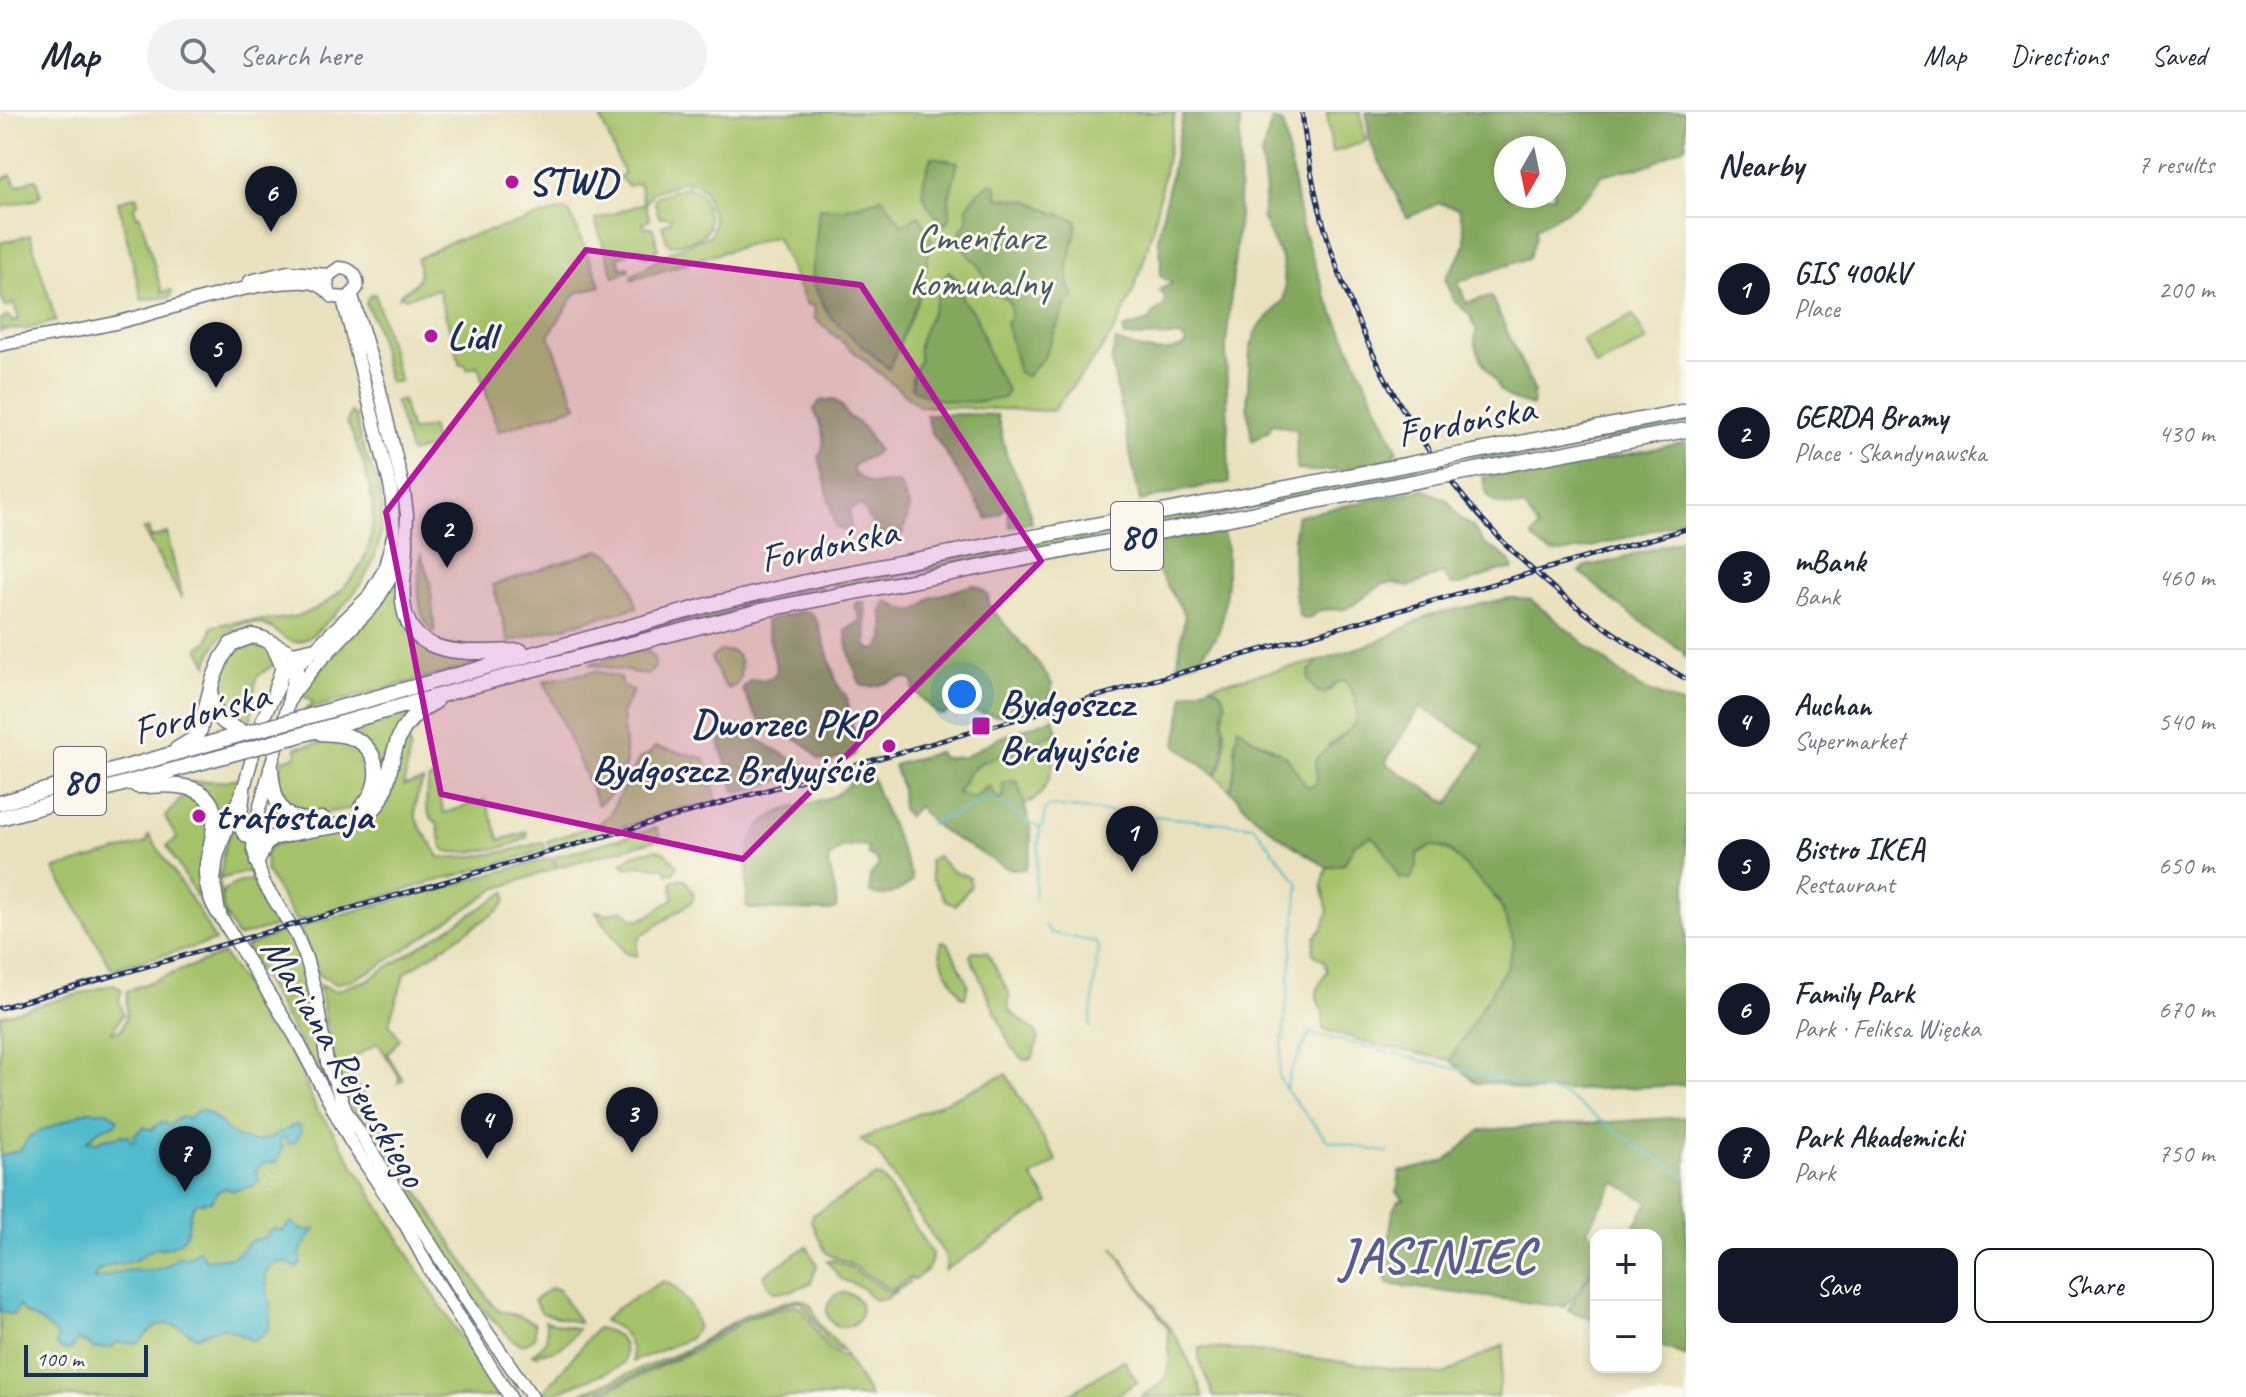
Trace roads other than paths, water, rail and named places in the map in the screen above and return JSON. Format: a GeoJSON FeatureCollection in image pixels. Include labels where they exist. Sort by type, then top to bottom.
{"type":"FeatureCollection","features":[{"type":"Feature","properties":{"kind":"main road","name":"Fordońska"},"geometry":{"type":"LineString","coordinates":[[0,803],[252,737],[299,719],[712,604],[827,577],[1686,411]]}},
{"type":"Feature","properties":{"kind":"main road","name":"Fordońska"},"geometry":{"type":"LineString","coordinates":[[0,818],[408,703],[639,641],[842,592],[1686,430]]}},
{"type":"Feature","properties":{"kind":"main road"},"geometry":{"type":"LineString","coordinates":[[406,538],[403,606],[410,624],[421,637],[438,648],[454,651],[541,651]]}},
{"type":"Feature","properties":{"kind":"main road"},"geometry":{"type":"LineString","coordinates":[[159,759],[195,737],[222,658],[231,644],[253,636],[272,643],[295,660]]}},
{"type":"Feature","properties":{"kind":"main road"},"geometry":{"type":"LineString","coordinates":[[272,643],[283,667],[275,691]]}},
{"type":"Feature","properties":{"kind":"main road"},"geometry":{"type":"LineString","coordinates":[[295,660],[311,650]]}},
{"type":"Feature","properties":{"kind":"main road"},"geometry":{"type":"LineString","coordinates":[[290,698],[295,660]]}},
{"type":"Feature","properties":{"kind":"main road"},"geometry":{"type":"LineString","coordinates":[[210,691],[220,720],[252,737]]}},
{"type":"Feature","properties":{"kind":"main road"},"geometry":{"type":"LineString","coordinates":[[243,791],[240,827],[243,833],[253,838],[272,838],[345,824],[367,815],[385,790],[396,741],[403,726],[419,710],[453,693]]}},
{"type":"Feature","properties":{"kind":"main road"},"geometry":{"type":"LineString","coordinates":[[271,769],[276,802],[288,815],[298,820],[341,816],[365,804],[373,792],[377,775],[375,763],[367,750],[350,737],[313,732]]}},
{"type":"Feature","properties":{"kind":"main road"},"geometry":{"type":"LineString","coordinates":[[116,786],[183,787],[200,793],[209,801],[215,820],[207,882],[210,899],[219,914]]}},
{"type":"Feature","properties":{"kind":"main road"},"geometry":{"type":"LineString","coordinates":[[257,862],[272,838]]}},
{"type":"Feature","properties":{"kind":"street"},"geometry":{"type":"LineString","coordinates":[[204,299],[237,285],[288,272],[329,275],[339,268],[354,273],[358,283],[347,298],[391,489],[394,533],[384,570],[372,590],[348,618],[311,650]]}},
{"type":"Feature","properties":{"kind":"street"},"geometry":{"type":"LineString","coordinates":[[327,289],[329,275]]}},
{"type":"Feature","properties":{"kind":"street"},"geometry":{"type":"LineString","coordinates":[[0,345],[115,323],[283,282],[312,282],[327,289],[333,297],[347,298]]}},
{"type":"Feature","properties":{"kind":"street"},"geometry":{"type":"LineString","coordinates":[[290,698],[314,667],[375,604],[394,572],[406,538],[404,491],[377,378],[347,298]]}},
{"type":"Feature","properties":{"kind":"street"},"geometry":{"type":"LineString","coordinates":[[252,737],[295,660]]}},
{"type":"Feature","properties":{"kind":"street","name":"Mariana Rejewskiego"},"geometry":{"type":"LineString","coordinates":[[290,698],[253,838],[257,862],[267,890],[296,934],[306,958],[315,990],[327,1062],[346,1111],[532,1397]]}},
{"type":"Feature","properties":{"kind":"street","name":"Mariana Rejewskiego"},"geometry":{"type":"LineString","coordinates":[[252,737],[243,791],[217,857],[214,881],[219,914],[295,1036],[349,1139],[510,1397]]}},
{"type":"Feature","properties":{"kind":"water"},"geometry":{"type":"Polygon","coordinates":[[[203,1110],[236,1137],[245,1140],[262,1140],[296,1124],[301,1133],[294,1143],[288,1144],[285,1138],[280,1139],[283,1148],[278,1161],[259,1167],[256,1171],[259,1180],[253,1186],[233,1191],[226,1188],[218,1191],[211,1201],[196,1203],[186,1234],[179,1242],[150,1251],[132,1261],[107,1266],[93,1279],[124,1271],[158,1269],[178,1257],[190,1257],[199,1250],[206,1260],[233,1257],[252,1240],[265,1238],[269,1231],[275,1229],[284,1231],[292,1222],[301,1230],[315,1230],[303,1246],[301,1264],[297,1268],[282,1261],[267,1269],[271,1318],[263,1334],[253,1341],[221,1328],[196,1337],[181,1328],[164,1324],[151,1330],[139,1343],[116,1343],[112,1347],[93,1349],[77,1340],[71,1350],[64,1350],[56,1345],[58,1337],[19,1306],[13,1315],[0,1311],[0,1156],[20,1150],[30,1136],[87,1111],[107,1111],[118,1119],[116,1124],[99,1130],[87,1141],[98,1142],[123,1135],[136,1141],[134,1135],[144,1127],[151,1130],[161,1122],[170,1125],[180,1117],[188,1119],[203,1110]]]}},
{"type":"Feature","properties":{"kind":"waterway"},"geometry":{"type":"LineString","coordinates":[[930,824],[991,798],[1040,828],[1045,810],[1050,806],[1254,826],[1299,884],[1279,1077],[1327,1140],[1388,1153]]}},
{"type":"Feature","properties":{"kind":"waterway"},"geometry":{"type":"LineString","coordinates":[[1034,898],[1040,828]]}},
{"type":"Feature","properties":{"kind":"waterway"},"geometry":{"type":"LineString","coordinates":[[1045,925],[1051,933],[1096,942],[1098,949],[1090,1027]]}},
{"type":"Feature","properties":{"kind":"waterway"},"geometry":{"type":"LineString","coordinates":[[1286,1090],[1289,1075],[1310,1033],[1566,1096],[1686,1176]]}},
{"type":"Feature","properties":{"kind":"railway"},"geometry":{"type":"LineString","coordinates":[[1302,112],[1313,178],[1330,244],[1353,309],[1382,372],[1417,432],[1457,489],[1502,540],[1551,586],[1617,635],[1686,679]]}},
{"type":"Feature","properties":{"kind":"railway"},"geometry":{"type":"LineString","coordinates":[[0,1008],[1686,529]]}},
{"type":"Feature","properties":{"kind":"place","name":"STWD"},"geometry":{"type":"Point","coordinates":[512,182]}},
{"type":"Feature","properties":{"kind":"place","name":"Family Park"},"geometry":{"type":"Point","coordinates":[271,232]}},
{"type":"Feature","properties":{"kind":"place","name":"Lidl"},"geometry":{"type":"Point","coordinates":[431,336]}},
{"type":"Feature","properties":{"kind":"place","name":"Bistro IKEA"},"geometry":{"type":"Point","coordinates":[216,388]}},
{"type":"Feature","properties":{"kind":"place","name":"GERDA Bramy"},"geometry":{"type":"Point","coordinates":[447,568]}},
{"type":"Feature","properties":{"kind":"place","name":"Bydgoszcz Brdyujście"},"geometry":{"type":"Point","coordinates":[981,726]}},
{"type":"Feature","properties":{"kind":"place","name":"Dworzec PKP Bydgoszcz Brdyujście"},"geometry":{"type":"Point","coordinates":[889,746]}},
{"type":"Feature","properties":{"kind":"place","name":"trafostacja"},"geometry":{"type":"Point","coordinates":[199,816]}},
{"type":"Feature","properties":{"kind":"place","name":"GIS 400kV"},"geometry":{"type":"Point","coordinates":[1132,872]}},
{"type":"Feature","properties":{"kind":"place","name":"mBank"},"geometry":{"type":"Point","coordinates":[632,1153]}},
{"type":"Feature","properties":{"kind":"place","name":"Auchan"},"geometry":{"type":"Point","coordinates":[487,1159]}},
{"type":"Feature","properties":{"kind":"place","name":"Park Akademicki"},"geometry":{"type":"Point","coordinates":[185,1192]}},
{"type":"Feature","properties":{"kind":"district","name":"JASINIEC"},"geometry":{"type":"Point","coordinates":[1438,1256]}},
{"type":"Feature","properties":{"kind":"park label","name":"Cmentarz komunalny"},"geometry":{"type":"Point","coordinates":[980,260]}}]}
